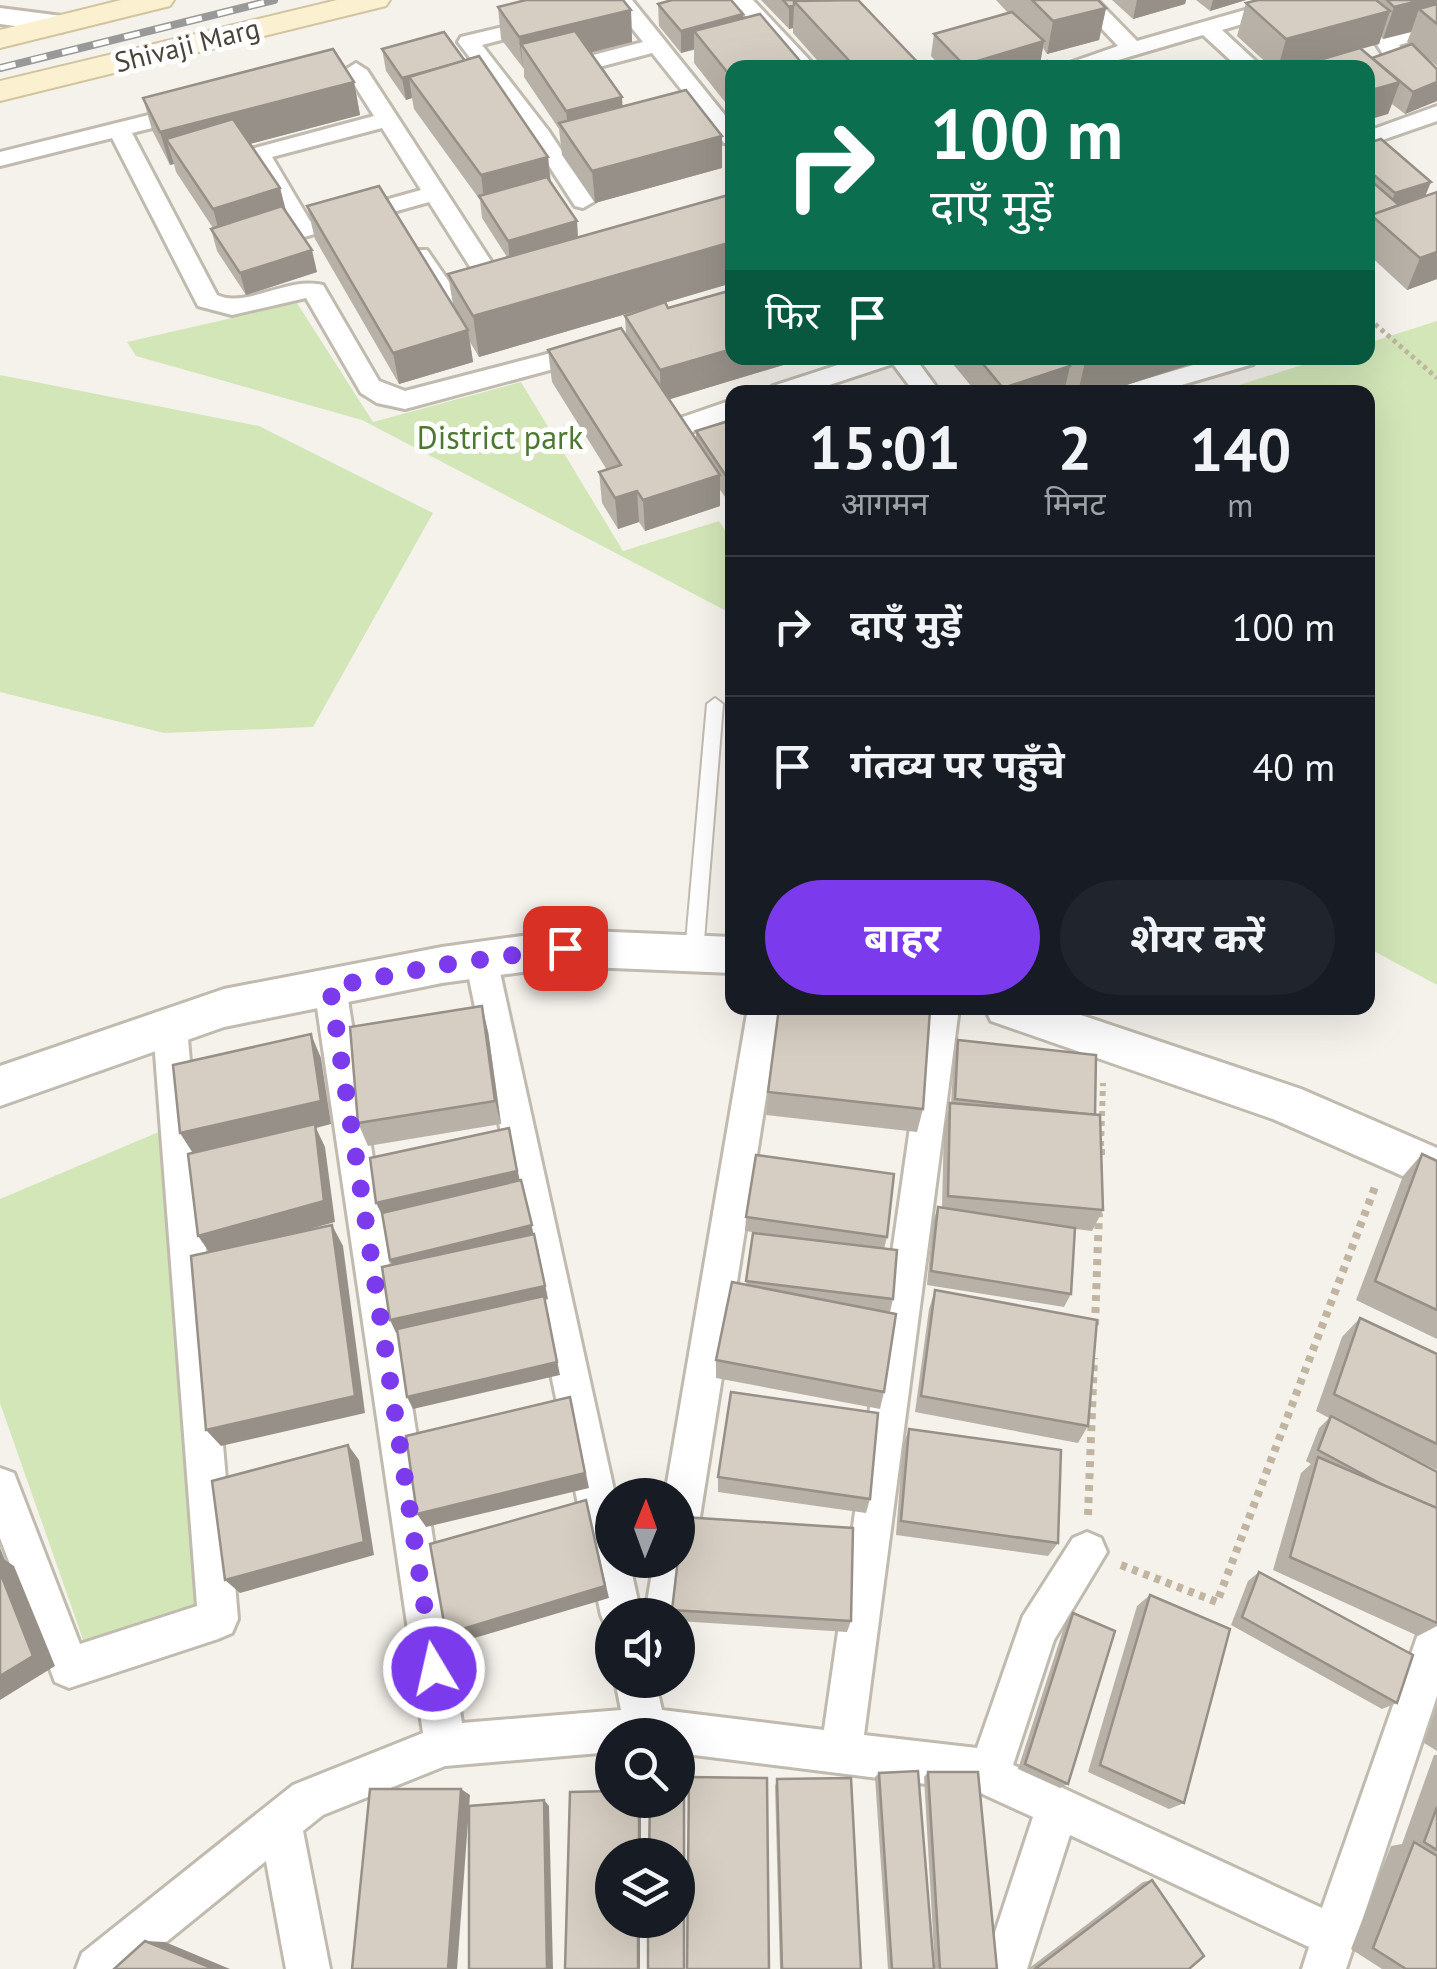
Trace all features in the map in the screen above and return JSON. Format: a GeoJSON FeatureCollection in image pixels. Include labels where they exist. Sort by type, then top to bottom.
{"type":"FeatureCollection","features":[{"type":"Feature","properties":{"kind":"main road","name":"Shivaji Marg"},"geometry":{"type":"LineString","coordinates":[[0,40],[158,0]]}},
{"type":"Feature","properties":{"kind":"main road","name":"Shivaji Marg"},"geometry":{"type":"LineString","coordinates":[[7,92],[375,0]]}},
{"type":"Feature","properties":{"kind":"street"},"geometry":{"type":"LineString","coordinates":[[741,0],[798,60]]}},
{"type":"Feature","properties":{"kind":"street"},"geometry":{"type":"LineString","coordinates":[[1085,0],[1130,46]]}},
{"type":"Feature","properties":{"kind":"street"},"geometry":{"type":"LineString","coordinates":[[1089,60],[1302,0]]}},
{"type":"Feature","properties":{"kind":"street"},"geometry":{"type":"LineString","coordinates":[[571,193],[459,44],[632,2],[657,45],[725,129]]}},
{"type":"Feature","properties":{"kind":"street"},"geometry":{"type":"LineString","coordinates":[[0,16],[62,24]]}},
{"type":"Feature","properties":{"kind":"street"},"geometry":{"type":"LineString","coordinates":[[1206,26],[1243,60]]}},
{"type":"Feature","properties":{"kind":"street"},"geometry":{"type":"LineString","coordinates":[[1375,63],[1406,64],[1386,42],[1437,27]]}},
{"type":"Feature","properties":{"kind":"street"},"geometry":{"type":"LineString","coordinates":[[618,113],[586,64],[657,45]]}},
{"type":"Feature","properties":{"kind":"street"},"geometry":{"type":"LineString","coordinates":[[356,70],[391,112],[435,193],[461,218],[491,280],[499,283]]}},
{"type":"Feature","properties":{"kind":"street"},"geometry":{"type":"LineString","coordinates":[[0,159],[210,106]]}},
{"type":"Feature","properties":{"kind":"street"},"geometry":{"type":"LineString","coordinates":[[677,117],[709,109]]}},
{"type":"Feature","properties":{"kind":"street"},"geometry":{"type":"LineString","coordinates":[[391,112],[259,154],[304,230],[435,193]]}},
{"type":"Feature","properties":{"kind":"street"},"geometry":{"type":"LineString","coordinates":[[1375,144],[1437,113]]}},
{"type":"Feature","properties":{"kind":"street"},"geometry":{"type":"LineString","coordinates":[[120,129],[207,300],[216,307],[233,308],[298,290],[314,291],[370,387],[386,397],[404,400],[617,343]]}},
{"type":"Feature","properties":{"kind":"street"},"geometry":{"type":"LineString","coordinates":[[417,251],[450,299],[541,272]]}},
{"type":"Feature","properties":{"kind":"street"},"geometry":{"type":"LineString","coordinates":[[803,385],[863,365]]}},
{"type":"Feature","properties":{"kind":"street"},"geometry":{"type":"LineString","coordinates":[[1154,385],[1221,365]]}},
{"type":"Feature","properties":{"kind":"street"},"geometry":{"type":"LineString","coordinates":[[689,424],[725,412]]}},
{"type":"Feature","properties":{"kind":"street"},"geometry":{"type":"LineString","coordinates":[[0,1086],[224,1008],[481,959],[565,948],[713,954]]}},
{"type":"Feature","properties":{"kind":"street"},"geometry":{"type":"LineString","coordinates":[[481,959],[618,1598]]}},
{"type":"Feature","properties":{"kind":"street"},"geometry":{"type":"LineString","coordinates":[[330,987],[446,1745]]}},
{"type":"Feature","properties":{"kind":"street"},"geometry":{"type":"LineString","coordinates":[[687,1478],[763,1015]]}},
{"type":"Feature","properties":{"kind":"street"},"geometry":{"type":"LineString","coordinates":[[842,1753],[941,1015]]}},
{"type":"Feature","properties":{"kind":"street"},"geometry":{"type":"LineString","coordinates":[[1026,1015],[1285,1103],[1437,1170]]}},
{"type":"Feature","properties":{"kind":"street"},"geometry":{"type":"LineString","coordinates":[[0,1487],[68,1668],[218,1619],[170,1027]]}},
{"type":"Feature","properties":{"kind":"street"},"geometry":{"type":"LineString","coordinates":[[989,1774],[1037,1630],[1087,1552]]}},
{"type":"Feature","properties":{"kind":"street"},"geometry":{"type":"LineString","coordinates":[[695,1736],[976,1769],[1058,1806],[1329,1953],[1437,1638]]}},
{"type":"Feature","properties":{"kind":"street"},"geometry":{"type":"LineString","coordinates":[[98,1969],[308,1800],[446,1745],[595,1734]]}},
{"type":"Feature","properties":{"kind":"street"},"geometry":{"type":"LineString","coordinates":[[1005,1969],[1058,1806]]}},
{"type":"Feature","properties":{"kind":"street"},"geometry":{"type":"LineString","coordinates":[[280,1822],[308,1969]]}},
{"type":"Feature","properties":{"kind":"lane"},"geometry":{"type":"LineString","coordinates":[[713,954],[715,704]]}},
{"type":"Feature","properties":{"kind":"path"},"geometry":{"type":"LineString","coordinates":[[1375,325],[1437,378]]}},
{"type":"Feature","properties":{"kind":"path"},"geometry":{"type":"LineString","coordinates":[[1101,1159],[1105,1042]]}},
{"type":"Feature","properties":{"kind":"path"},"geometry":{"type":"LineString","coordinates":[[1094,1356],[1087,1552],[1217,1602],[1389,1149]]}},
{"type":"Feature","properties":{"kind":"path"},"geometry":{"type":"LineString","coordinates":[[1094,1336],[1099,1198]]}},
{"type":"Feature","properties":{"kind":"green space","name":"District park"},"geometry":{"type":"Polygon","coordinates":[[[297,303],[373,422],[521,382],[623,551],[719,521],[725,530],[725,610],[362,420],[136,356],[127,342],[297,303]]]}},
{"type":"Feature","properties":{"kind":"green space"},"geometry":{"type":"Polygon","coordinates":[[[1437,321],[1437,985],[1375,952],[1375,385],[1239,385],[1302,365],[1375,365],[1375,341],[1437,321]]]}},
{"type":"Feature","properties":{"kind":"green space"},"geometry":{"type":"Polygon","coordinates":[[[0,375],[259,426],[433,513],[313,727],[164,733],[0,692],[0,375]]]}},
{"type":"Feature","properties":{"kind":"green space"},"geometry":{"type":"Polygon","coordinates":[[[173,1126],[216,1606],[86,1648],[0,1403],[0,1199],[173,1126]]]}},
{"type":"Feature","properties":{"kind":"building"},"geometry":{"type":"Polygon","coordinates":[[[526,0],[623,0],[631,10],[519,37],[498,7],[526,0]]]}},
{"type":"Feature","properties":{"kind":"building"},"geometry":{"type":"Polygon","coordinates":[[[672,0],[731,0],[743,14],[681,31],[658,4],[672,0]]]}},
{"type":"Feature","properties":{"kind":"building"},"geometry":{"type":"Polygon","coordinates":[[[858,0],[915,60],[849,60],[794,1],[858,0]]]}},
{"type":"Feature","properties":{"kind":"building"},"geometry":{"type":"Polygon","coordinates":[[[1032,0],[1098,0],[1106,8],[1053,21],[1032,0]]]}},
{"type":"Feature","properties":{"kind":"building"},"geometry":{"type":"Polygon","coordinates":[[[1376,0],[1390,11],[1286,39],[1246,3],[1376,0]]]}},
{"type":"Feature","properties":{"kind":"building"},"geometry":{"type":"Polygon","coordinates":[[[1387,0],[1422,0],[1394,7],[1387,0]]]}},
{"type":"Feature","properties":{"kind":"building"},"geometry":{"type":"Polygon","coordinates":[[[1437,4],[1437,24],[1419,9],[1437,4]]]}},
{"type":"Feature","properties":{"kind":"building"},"geometry":{"type":"Polygon","coordinates":[[[1012,12],[1044,41],[981,60],[959,60],[934,34],[1012,12]]]}},
{"type":"Feature","properties":{"kind":"building"},"geometry":{"type":"Polygon","coordinates":[[[760,14],[799,60],[725,60],[725,69],[694,31],[760,14]]]}},
{"type":"Feature","properties":{"kind":"building"},"geometry":{"type":"Polygon","coordinates":[[[575,31],[622,97],[566,111],[521,44],[575,31]]]}},
{"type":"Feature","properties":{"kind":"building"},"geometry":{"type":"Polygon","coordinates":[[[444,32],[465,61],[402,78],[382,49],[444,32]]]}},
{"type":"Feature","properties":{"kind":"building"},"geometry":{"type":"Polygon","coordinates":[[[1412,44],[1437,69],[1437,82],[1413,92],[1372,58],[1412,44]]]}},
{"type":"Feature","properties":{"kind":"building"},"geometry":{"type":"Polygon","coordinates":[[[1360,48],[1374,60],[1319,60],[1360,48]]]}},
{"type":"Feature","properties":{"kind":"building"},"geometry":{"type":"Polygon","coordinates":[[[333,49],[354,82],[160,132],[143,98],[333,49]]]}},
{"type":"Feature","properties":{"kind":"building"},"geometry":{"type":"Polygon","coordinates":[[[479,56],[548,157],[481,175],[409,77],[479,56]]]}},
{"type":"Feature","properties":{"kind":"building"},"geometry":{"type":"Polygon","coordinates":[[[1375,61],[1400,82],[1375,89],[1375,61]]]}},
{"type":"Feature","properties":{"kind":"building"},"geometry":{"type":"Polygon","coordinates":[[[686,90],[722,136],[592,171],[559,123],[686,90]]]}},
{"type":"Feature","properties":{"kind":"building"},"geometry":{"type":"Polygon","coordinates":[[[233,119],[280,188],[213,209],[166,139],[233,119]]]}},
{"type":"Feature","properties":{"kind":"building"},"geometry":{"type":"Polygon","coordinates":[[[1381,139],[1431,182],[1395,193],[1375,176],[1375,141],[1381,139]]]}},
{"type":"Feature","properties":{"kind":"building"},"geometry":{"type":"Polygon","coordinates":[[[547,177],[577,221],[508,241],[479,196],[547,177]]]}},
{"type":"Feature","properties":{"kind":"building"},"geometry":{"type":"Polygon","coordinates":[[[1375,184],[1399,205],[1375,214],[1375,184]]]}},
{"type":"Feature","properties":{"kind":"building"},"geometry":{"type":"Polygon","coordinates":[[[379,186],[468,330],[393,353],[307,206],[379,186]]]}},
{"type":"Feature","properties":{"kind":"building"},"geometry":{"type":"Polygon","coordinates":[[[1437,192],[1437,252],[1420,258],[1375,219],[1375,214],[1437,192]]]}},
{"type":"Feature","properties":{"kind":"building"},"geometry":{"type":"Polygon","coordinates":[[[725,196],[725,244],[473,316],[448,274],[725,196]]]}},
{"type":"Feature","properties":{"kind":"building"},"geometry":{"type":"Polygon","coordinates":[[[282,206],[312,250],[240,273],[211,229],[282,206]]]}},
{"type":"Feature","properties":{"kind":"building"},"geometry":{"type":"Polygon","coordinates":[[[725,292],[725,351],[660,370],[625,316],[665,302],[668,308],[725,292]]]}},
{"type":"Feature","properties":{"kind":"building"},"geometry":{"type":"Polygon","coordinates":[[[621,328],[720,475],[643,500],[637,491],[615,498],[599,472],[621,465],[548,350],[621,328]]]}},
{"type":"Feature","properties":{"kind":"building"},"geometry":{"type":"Polygon","coordinates":[[[984,365],[1070,366],[1012,385],[1000,385],[984,365]]]}},
{"type":"Feature","properties":{"kind":"building"},"geometry":{"type":"Polygon","coordinates":[[[725,422],[725,474],[696,431],[725,422]]]}},
{"type":"Feature","properties":{"kind":"building"},"geometry":{"type":"Polygon","coordinates":[[[482,1006],[495,1101],[358,1123],[350,1027],[482,1006]]]}},
{"type":"Feature","properties":{"kind":"building"},"geometry":{"type":"Polygon","coordinates":[[[778,1015],[930,1015],[923,1109],[768,1092],[778,1015]]]}},
{"type":"Feature","properties":{"kind":"building"},"geometry":{"type":"Polygon","coordinates":[[[311,1034],[321,1101],[180,1133],[173,1065],[311,1034]]]}},
{"type":"Feature","properties":{"kind":"building"},"geometry":{"type":"Polygon","coordinates":[[[958,1040],[1096,1055],[1095,1115],[955,1099],[958,1040]]]}},
{"type":"Feature","properties":{"kind":"building"},"geometry":{"type":"Polygon","coordinates":[[[950,1103],[1100,1115],[1103,1210],[948,1196],[950,1103]]]}},
{"type":"Feature","properties":{"kind":"building"},"geometry":{"type":"Polygon","coordinates":[[[315,1124],[324,1201],[198,1236],[188,1154],[315,1124]]]}},
{"type":"Feature","properties":{"kind":"building"},"geometry":{"type":"Polygon","coordinates":[[[509,1128],[517,1171],[376,1203],[370,1158],[509,1128]]]}},
{"type":"Feature","properties":{"kind":"building"},"geometry":{"type":"Polygon","coordinates":[[[1422,1154],[1437,1161],[1437,1310],[1375,1281],[1422,1154]]]}},
{"type":"Feature","properties":{"kind":"building"},"geometry":{"type":"Polygon","coordinates":[[[756,1155],[894,1174],[887,1237],[746,1217],[756,1155]]]}},
{"type":"Feature","properties":{"kind":"building"},"geometry":{"type":"Polygon","coordinates":[[[521,1180],[532,1225],[390,1260],[382,1213],[521,1180]]]}},
{"type":"Feature","properties":{"kind":"building"},"geometry":{"type":"Polygon","coordinates":[[[938,1207],[1075,1228],[1071,1294],[931,1271],[938,1207]]]}},
{"type":"Feature","properties":{"kind":"building"},"geometry":{"type":"Polygon","coordinates":[[[332,1225],[355,1396],[206,1430],[191,1256],[332,1225]]]}},
{"type":"Feature","properties":{"kind":"building"},"geometry":{"type":"Polygon","coordinates":[[[753,1233],[897,1250],[893,1299],[746,1281],[753,1233]]]}},
{"type":"Feature","properties":{"kind":"building"},"geometry":{"type":"Polygon","coordinates":[[[534,1234],[545,1286],[390,1320],[382,1267],[534,1234]]]}},
{"type":"Feature","properties":{"kind":"building"},"geometry":{"type":"Polygon","coordinates":[[[732,1282],[896,1314],[884,1392],[716,1360],[732,1282]]]}},
{"type":"Feature","properties":{"kind":"building"},"geometry":{"type":"Polygon","coordinates":[[[935,1290],[1097,1320],[1088,1426],[921,1396],[935,1290]]]}},
{"type":"Feature","properties":{"kind":"building"},"geometry":{"type":"Polygon","coordinates":[[[544,1296],[557,1362],[407,1397],[397,1329],[544,1296]]]}},
{"type":"Feature","properties":{"kind":"building"},"geometry":{"type":"Polygon","coordinates":[[[1360,1318],[1437,1354],[1437,1444],[1334,1394],[1360,1318]]]}},
{"type":"Feature","properties":{"kind":"building"},"geometry":{"type":"Polygon","coordinates":[[[731,1392],[878,1413],[870,1499],[718,1477],[731,1392]]]}},
{"type":"Feature","properties":{"kind":"building"},"geometry":{"type":"Polygon","coordinates":[[[570,1397],[585,1473],[417,1514],[406,1436],[570,1397]]]}},
{"type":"Feature","properties":{"kind":"building"},"geometry":{"type":"Polygon","coordinates":[[[1331,1416],[1437,1472],[1437,1508],[1385,1486],[1318,1450],[1331,1416]]]}},
{"type":"Feature","properties":{"kind":"building"},"geometry":{"type":"Polygon","coordinates":[[[909,1429],[1061,1450],[1058,1543],[901,1521],[909,1429]]]}},
{"type":"Feature","properties":{"kind":"building"},"geometry":{"type":"Polygon","coordinates":[[[348,1445],[364,1542],[225,1580],[212,1481],[348,1445]]]}},
{"type":"Feature","properties":{"kind":"building"},"geometry":{"type":"Polygon","coordinates":[[[1318,1457],[1437,1508],[1437,1623],[1290,1557],[1318,1457]]]}},
{"type":"Feature","properties":{"kind":"building"},"geometry":{"type":"Polygon","coordinates":[[[586,1500],[595,1541],[595,1578],[603,1578],[605,1586],[446,1634],[430,1544],[586,1500]]]}},
{"type":"Feature","properties":{"kind":"building"},"geometry":{"type":"Polygon","coordinates":[[[695,1518],[853,1528],[851,1621],[695,1611],[695,1598],[673,1598],[676,1578],[695,1578],[695,1518]]]}},
{"type":"Feature","properties":{"kind":"building"},"geometry":{"type":"Polygon","coordinates":[[[0,1572],[33,1656],[0,1676],[0,1572]]]}},
{"type":"Feature","properties":{"kind":"building"},"geometry":{"type":"Polygon","coordinates":[[[1259,1572],[1413,1655],[1397,1703],[1242,1617],[1259,1572]]]}},
{"type":"Feature","properties":{"kind":"building"},"geometry":{"type":"Polygon","coordinates":[[[1150,1595],[1230,1629],[1184,1803],[1100,1765],[1150,1595]]]}},
{"type":"Feature","properties":{"kind":"building"},"geometry":{"type":"Polygon","coordinates":[[[1073,1613],[1115,1631],[1068,1784],[1025,1764],[1073,1613]]]}},
{"type":"Feature","properties":{"kind":"building"},"geometry":{"type":"Polygon","coordinates":[[[918,1771],[934,1969],[892,1969],[879,1773],[918,1771]]]}},
{"type":"Feature","properties":{"kind":"building"},"geometry":{"type":"Polygon","coordinates":[[[928,1772],[978,1772],[997,1969],[940,1969],[928,1772]]]}},
{"type":"Feature","properties":{"kind":"building"},"geometry":{"type":"Polygon","coordinates":[[[695,1777],[767,1778],[769,1969],[687,1969],[687,1938],[695,1938],[695,1838],[688,1838],[689,1818],[695,1818],[695,1777]]]}},
{"type":"Feature","properties":{"kind":"building"},"geometry":{"type":"Polygon","coordinates":[[[851,1778],[861,1969],[782,1969],[777,1779],[851,1778]]]}},
{"type":"Feature","properties":{"kind":"building"},"geometry":{"type":"Polygon","coordinates":[[[370,1789],[461,1789],[448,1969],[352,1969],[370,1789]]]}},
{"type":"Feature","properties":{"kind":"building"},"geometry":{"type":"Polygon","coordinates":[[[595,1791],[595,1818],[639,1818],[639,1838],[595,1838],[595,1938],[638,1938],[638,1969],[565,1969],[570,1792],[595,1791]]]}},
{"type":"Feature","properties":{"kind":"building"},"geometry":{"type":"Polygon","coordinates":[[[544,1800],[547,1969],[469,1969],[469,1806],[544,1800]]]}},
{"type":"Feature","properties":{"kind":"building"},"geometry":{"type":"Polygon","coordinates":[[[1437,1807],[1437,1850],[1424,1842],[1437,1807]]]}},
{"type":"Feature","properties":{"kind":"building"},"geometry":{"type":"Polygon","coordinates":[[[650,1818],[684,1818],[684,1838],[649,1838],[650,1818]]]}},
{"type":"Feature","properties":{"kind":"building"},"geometry":{"type":"Polygon","coordinates":[[[1414,1842],[1437,1856],[1437,1969],[1406,1969],[1373,1948],[1414,1842]]]}},
{"type":"Feature","properties":{"kind":"building"},"geometry":{"type":"Polygon","coordinates":[[[1152,1880],[1204,1956],[1189,1969],[1035,1969],[1152,1880]]]}},
{"type":"Feature","properties":{"kind":"building"},"geometry":{"type":"Polygon","coordinates":[[[648,1938],[684,1938],[684,1969],[648,1969],[648,1938]]]}},
{"type":"Feature","properties":{"kind":"building"},"geometry":{"type":"Polygon","coordinates":[[[145,1941],[214,1969],[114,1969],[145,1941]]]}},
{"type":"Feature","properties":{"kind":"railway"},"geometry":{"type":"LineString","coordinates":[[0,68],[274,0]]}},
{"type":"Feature","properties":{"kind":"route"},"geometry":{"type":"LineString","coordinates":[[434,1669],[330,987],[442,965],[565,948]]}}]}
